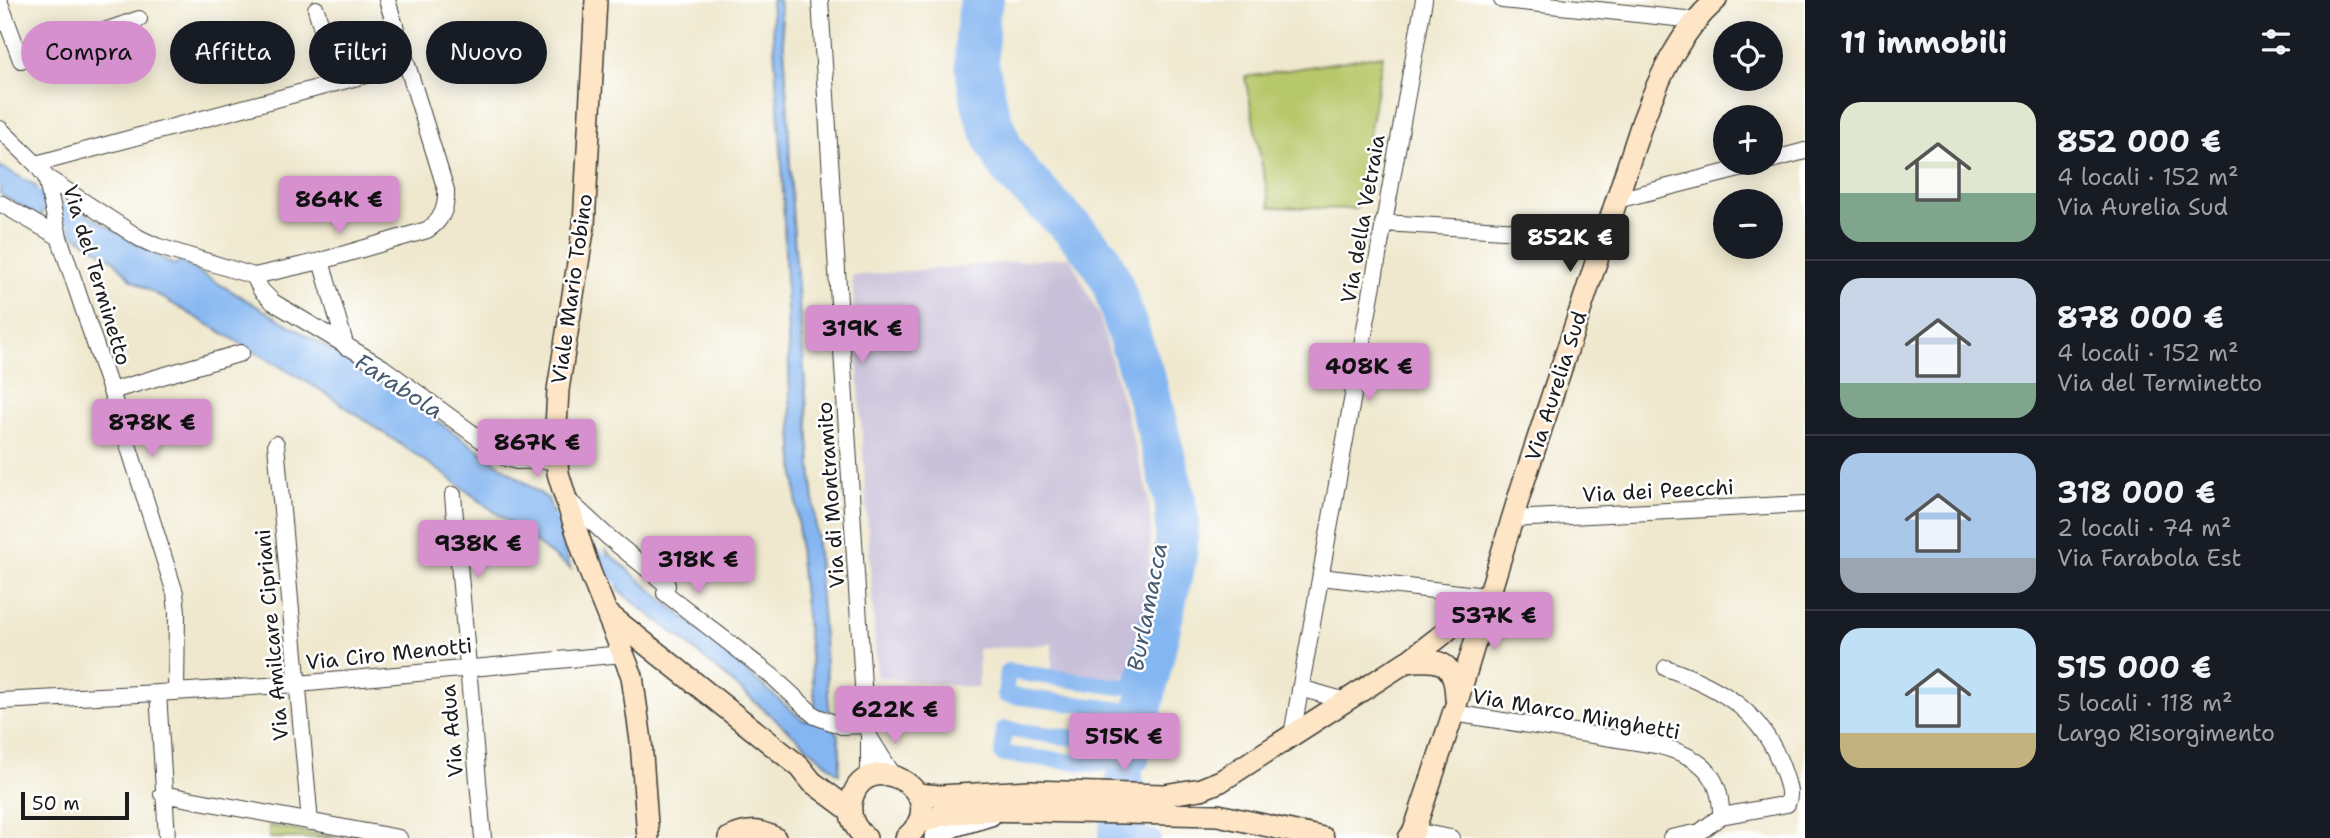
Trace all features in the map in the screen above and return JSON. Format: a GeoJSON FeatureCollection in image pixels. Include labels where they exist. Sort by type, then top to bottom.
{"type":"FeatureCollection","features":[{"type":"Feature","properties":{"kind":"main road","name":"Viale Mario Tobino"},"geometry":{"type":"LineString","coordinates":[[596,0],[584,225],[556,408],[556,460],[565,496],[605,611],[632,676],[648,838]]}},
{"type":"Feature","properties":{"kind":"main road","name":"Via Aurelia Sud"},"geometry":{"type":"LineString","coordinates":[[1413,836],[1489,592],[1642,122],[1656,87],[1676,50],[1695,20],[1716,0]]}},
{"type":"Feature","properties":{"kind":"main road"},"geometry":{"type":"LineString","coordinates":[[1149,804],[1212,786],[1406,662],[1442,635],[1489,592]]}},
{"type":"Feature","properties":{"kind":"main road"},"geometry":{"type":"LineString","coordinates":[[605,611],[736,719],[800,767],[812,782],[851,812],[858,830],[866,838]]}},
{"type":"Feature","properties":{"kind":"main road"},"geometry":{"type":"LineString","coordinates":[[1406,662],[1431,660],[1445,664],[1453,676],[1454,709]]}},
{"type":"Feature","properties":{"kind":"main road"},"geometry":{"type":"LineString","coordinates":[[800,767],[844,787],[877,775],[893,775],[903,779],[918,794],[920,804],[909,834]]}},
{"type":"Feature","properties":{"kind":"main road"},"geometry":{"type":"LineString","coordinates":[[843,838],[853,796],[865,781]]}},
{"type":"Feature","properties":{"kind":"main road"},"geometry":{"type":"LineString","coordinates":[[918,794],[939,796],[1006,791],[1097,802],[1149,804],[1229,816],[1300,835],[1323,838]]}},
{"type":"Feature","properties":{"kind":"main road"},"geometry":{"type":"LineString","coordinates":[[909,834],[942,815],[956,812],[1012,811],[1097,802]]}},
{"type":"Feature","properties":{"kind":"main road"},"geometry":{"type":"LineString","coordinates":[[729,838],[748,831],[761,832],[775,838]]}},
{"type":"Feature","properties":{"kind":"street"},"geometry":{"type":"LineString","coordinates":[[387,0],[393,21]]}},
{"type":"Feature","properties":{"kind":"street","name":"Via di Montramito"},"geometry":{"type":"LineString","coordinates":[[820,0],[867,730],[865,781]]}},
{"type":"Feature","properties":{"kind":"street","name":"Via della Vetraia"},"geometry":{"type":"LineString","coordinates":[[1292,735],[1424,0]]}},
{"type":"Feature","properties":{"kind":"street"},"geometry":{"type":"LineString","coordinates":[[1502,0],[1695,20]]}},
{"type":"Feature","properties":{"kind":"street"},"geometry":{"type":"LineString","coordinates":[[0,3],[21,60],[139,19]]}},
{"type":"Feature","properties":{"kind":"street"},"geometry":{"type":"LineString","coordinates":[[316,9],[320,21]]}},
{"type":"Feature","properties":{"kind":"street"},"geometry":{"type":"LineString","coordinates":[[0,129],[41,171],[139,238],[156,246],[254,276],[321,261],[434,226],[443,212],[446,190],[412,83]]}},
{"type":"Feature","properties":{"kind":"street"},"geometry":{"type":"LineString","coordinates":[[41,171],[331,84]]}},
{"type":"Feature","properties":{"kind":"street"},"geometry":{"type":"LineString","coordinates":[[1783,157],[1805,151]]}},
{"type":"Feature","properties":{"kind":"street","name":"Via del Terminetto"},"geometry":{"type":"LineString","coordinates":[[41,171],[57,231],[175,593],[176,692]]}},
{"type":"Feature","properties":{"kind":"street"},"geometry":{"type":"LineString","coordinates":[[1616,200],[1715,175]]}},
{"type":"Feature","properties":{"kind":"street"},"geometry":{"type":"LineString","coordinates":[[0,203],[57,231]]}},
{"type":"Feature","properties":{"kind":"street"},"geometry":{"type":"LineString","coordinates":[[1383,223],[1605,236]]}},
{"type":"Feature","properties":{"kind":"street"},"geometry":{"type":"LineString","coordinates":[[321,261],[346,347]]}},
{"type":"Feature","properties":{"kind":"street"},"geometry":{"type":"LineString","coordinates":[[254,276],[261,290],[273,302],[382,368],[506,458],[517,461],[556,460]]}},
{"type":"Feature","properties":{"kind":"street"},"geometry":{"type":"LineString","coordinates":[[111,391],[241,353]]}},
{"type":"Feature","properties":{"kind":"street","name":"Via Amilcare Cipriani"},"geometry":{"type":"LineString","coordinates":[[276,444],[310,822]]}},
{"type":"Feature","properties":{"kind":"street","name":"Via Adua"},"geometry":{"type":"LineString","coordinates":[[453,495],[483,838]]}},
{"type":"Feature","properties":{"kind":"street"},"geometry":{"type":"LineString","coordinates":[[565,496],[607,536],[667,585],[664,593],[772,676],[815,716],[834,724],[867,730]]}},
{"type":"Feature","properties":{"kind":"street","name":"Via dei Peecchi"},"geometry":{"type":"LineString","coordinates":[[1513,519],[1805,504]]}},
{"type":"Feature","properties":{"kind":"street"},"geometry":{"type":"LineString","coordinates":[[1321,577],[1489,592]]}},
{"type":"Feature","properties":{"kind":"street","name":"Via Ciro Menotti"},"geometry":{"type":"LineString","coordinates":[[0,701],[298,684],[623,654]]}},
{"type":"Feature","properties":{"kind":"street"},"geometry":{"type":"LineString","coordinates":[[1666,668],[1697,679],[1721,692],[1758,721],[1779,756],[1790,792],[1787,804],[1721,816],[1700,832],[1671,838]]}},
{"type":"Feature","properties":{"kind":"street"},"geometry":{"type":"LineString","coordinates":[[1300,688],[1346,701]]}},
{"type":"Feature","properties":{"kind":"street"},"geometry":{"type":"LineString","coordinates":[[158,693],[162,794],[167,838]]}},
{"type":"Feature","properties":{"kind":"street","name":"Via Marco Minghetti"},"geometry":{"type":"LineString","coordinates":[[1454,709],[1656,745],[1680,752],[1709,771],[1718,791],[1721,816]]}},
{"type":"Feature","properties":{"kind":"street","name":"Via di Montramito"},"geometry":{"type":"LineString","coordinates":[[867,730],[893,775]]}},
{"type":"Feature","properties":{"kind":"street"},"geometry":{"type":"LineString","coordinates":[[162,794],[399,838]]}},
{"type":"Feature","properties":{"kind":"street"},"geometry":{"type":"LineString","coordinates":[[934,838],[954,827],[1012,811]]}},
{"type":"Feature","properties":{"kind":"street"},"geometry":{"type":"LineString","coordinates":[[1413,836],[1451,838]]}},
{"type":"Feature","properties":{"kind":"shaded area"},"geometry":{"type":"Polygon","coordinates":[[[1070,257],[1099,315],[1148,494],[1151,531],[1148,580],[1132,667],[1121,679],[1105,681],[1052,669],[1052,644],[978,649],[979,688],[877,677],[852,276],[1070,257]]]}},
{"type":"Feature","properties":{"kind":"green space"},"geometry":{"type":"Polygon","coordinates":[[[1383,55],[1356,209],[1270,207],[1245,77],[1383,55]]]}},
{"type":"Feature","properties":{"kind":"green space"},"geometry":{"type":"Polygon","coordinates":[[[269,826],[337,838],[269,838],[269,826]]]}},
{"type":"Feature","properties":{"kind":"water"},"geometry":{"type":"Polygon","coordinates":[[[771,0],[779,0],[787,83],[793,222],[830,719],[839,745],[839,774],[678,636],[620,592],[606,551],[803,720],[817,720],[800,559],[790,395],[782,166],[771,0]]]}},
{"type":"Feature","properties":{"kind":"water"},"geometry":{"type":"Polygon","coordinates":[[[0,166],[36,186],[43,219],[0,194],[0,166]]]}},
{"type":"Feature","properties":{"kind":"water"},"geometry":{"type":"Polygon","coordinates":[[[68,203],[174,265],[180,261],[364,369],[548,499],[571,569],[444,474],[322,391],[132,280],[112,259],[71,233],[68,203]]]}},
{"type":"Feature","properties":{"kind":"waterway","name":"Burlamacca"},"geometry":{"type":"LineString","coordinates":[[968,0],[963,36],[964,72],[975,125],[989,158],[1002,178],[1069,243],[1100,286],[1144,430],[1163,505],[1163,541],[1158,573],[1132,684],[1121,687],[1008,671],[1005,695],[1122,710],[1123,717],[1114,743],[1004,729],[1002,754],[1094,764],[1116,762],[1106,838]]}},
{"type":"Feature","properties":{"kind":"waterway","name":"Burlamacca"},"geometry":{"type":"LineString","coordinates":[[976,0],[971,52],[976,95],[982,116],[1000,152],[1018,177],[1097,259],[1154,432],[1175,519],[1168,572],[1121,774],[1120,838]]}},
{"type":"Feature","properties":{"kind":"waterway","name":"Burlamacca"},"geometry":{"type":"LineString","coordinates":[[996,0],[991,19],[991,63],[1001,110],[1014,142],[1030,166],[1110,249],[1123,276],[1157,375],[1187,493],[1191,522],[1189,557],[1146,747],[1141,751],[1141,762],[1136,763],[1134,774],[1137,785],[1132,830],[1153,838]]}},
{"type":"Feature","properties":{"kind":"waterway","name":"Farabola"},"geometry":{"type":"LineString","coordinates":[[0,178],[87,226]]}},
{"type":"Feature","properties":{"kind":"waterway","name":"Farabola"},"geometry":{"type":"LineString","coordinates":[[542,516],[629,583]]}}]}
